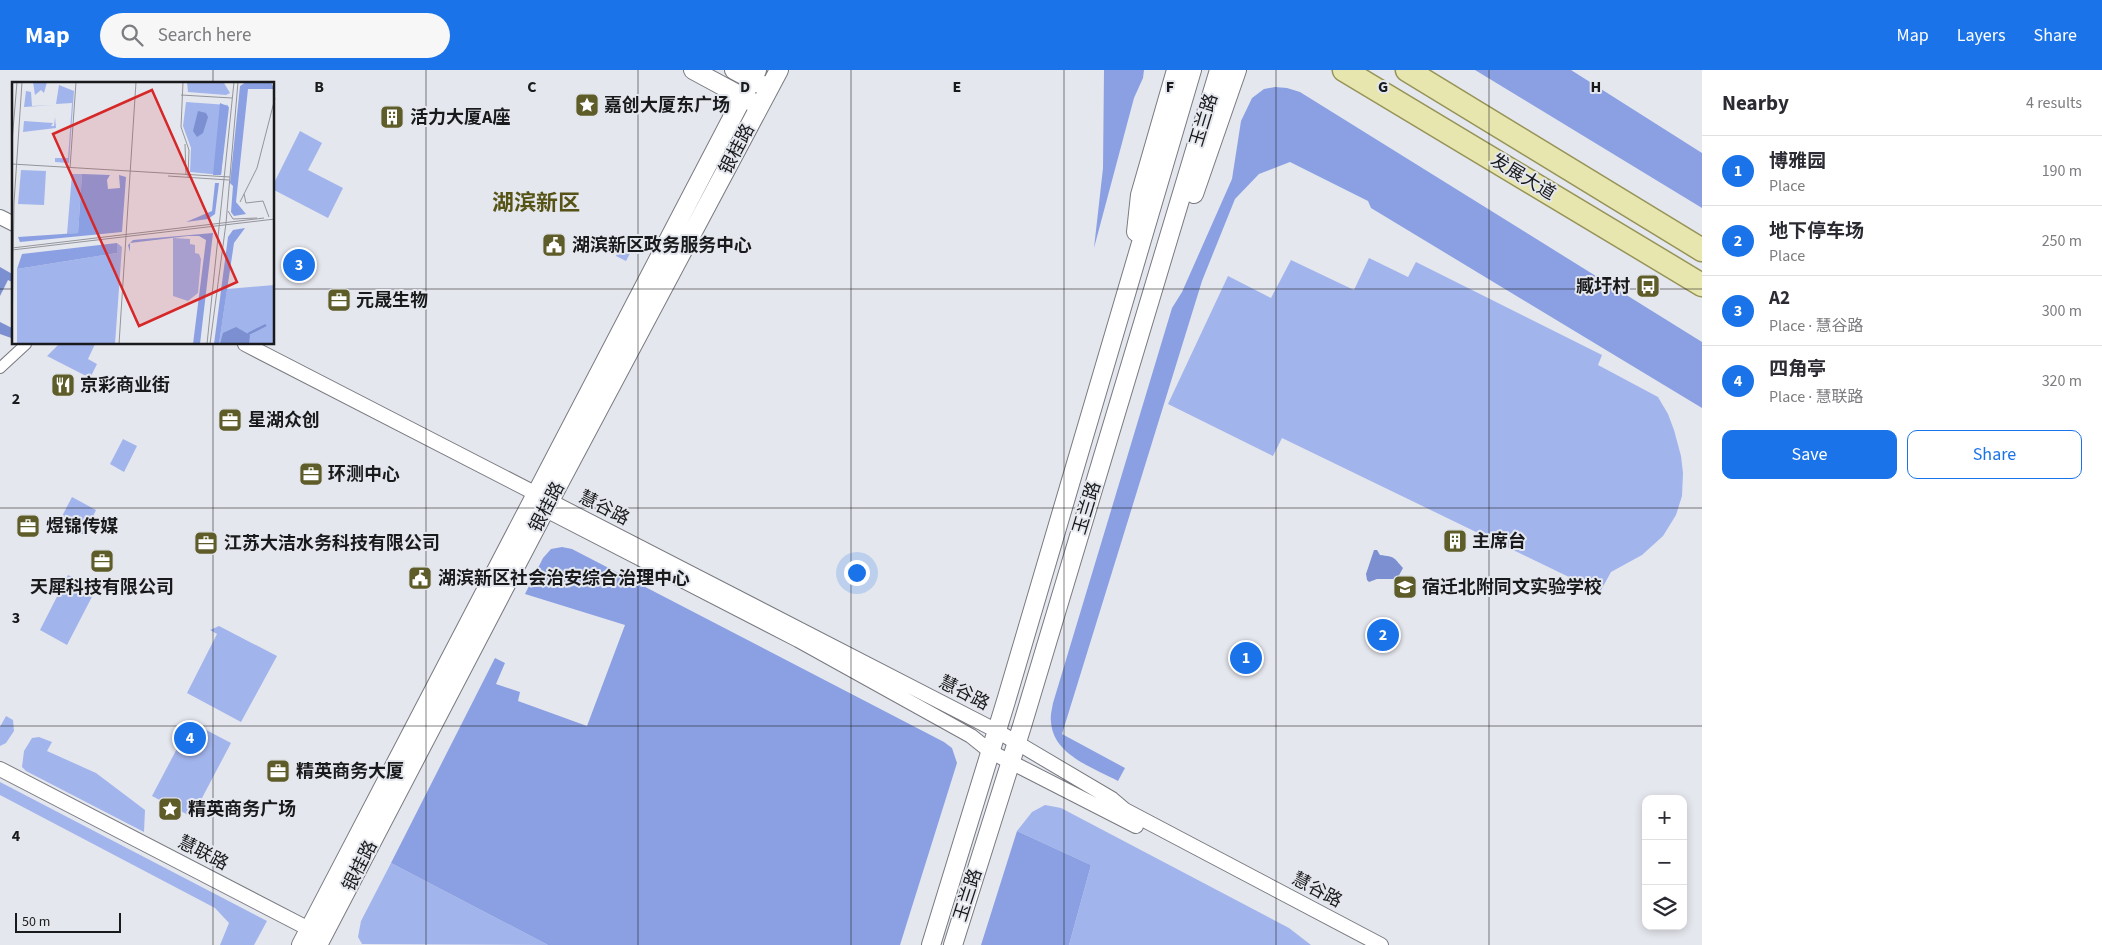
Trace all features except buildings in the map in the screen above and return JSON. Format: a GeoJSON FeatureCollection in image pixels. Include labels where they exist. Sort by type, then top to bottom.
{"type":"FeatureCollection","features":[{"type":"Feature","properties":{"kind":"main road","name":"发展大道"},"geometry":{"type":"LineString","coordinates":[[1344,70],[1702,285]]}},
{"type":"Feature","properties":{"kind":"main road","name":"发展大道"},"geometry":{"type":"LineString","coordinates":[[1407,70],[1702,250]]}},
{"type":"Feature","properties":{"kind":"street"},"geometry":{"type":"LineString","coordinates":[[693,70],[760,106]]}},
{"type":"Feature","properties":{"kind":"street"},"geometry":{"type":"LineString","coordinates":[[734,70],[754,75],[769,88]]}},
{"type":"Feature","properties":{"kind":"street","name":"银桂路"},"geometry":{"type":"LineString","coordinates":[[318,945],[537,499],[779,70]]}},
{"type":"Feature","properties":{"kind":"street"},"geometry":{"type":"LineString","coordinates":[[1128,287],[1140,195],[1176,70]]}},
{"type":"Feature","properties":{"kind":"street","name":"玉兰路"},"geometry":{"type":"LineString","coordinates":[[931,945],[991,752],[1192,70]]}},
{"type":"Feature","properties":{"kind":"street","name":"玉兰路"},"geometry":{"type":"LineString","coordinates":[[952,945],[1017,742],[1219,70]]}},
{"type":"Feature","properties":{"kind":"street"},"geometry":{"type":"LineString","coordinates":[[1152,293],[1190,204],[1231,81],[1237,70]]}},
{"type":"Feature","properties":{"kind":"street"},"geometry":{"type":"LineString","coordinates":[[1338,70],[1365,83]]}},
{"type":"Feature","properties":{"kind":"street","name":"银桂路"},"geometry":{"type":"LineString","coordinates":[[301,945],[537,499],[754,75]]}},
{"type":"Feature","properties":{"kind":"street"},"geometry":{"type":"LineString","coordinates":[[0,217],[12,223]]}},
{"type":"Feature","properties":{"kind":"street"},"geometry":{"type":"LineString","coordinates":[[0,368],[25,345]]}},
{"type":"Feature","properties":{"kind":"street","name":"慧谷路"},"geometry":{"type":"LineString","coordinates":[[247,345],[798,640],[971,736],[991,752],[1362,945]]}},
{"type":"Feature","properties":{"kind":"street","name":"慧谷路"},"geometry":{"type":"LineString","coordinates":[[537,499],[997,731],[1112,799],[1125,810],[1382,945]]}},
{"type":"Feature","properties":{"kind":"street","name":"慧联路"},"geometry":{"type":"LineString","coordinates":[[0,769],[309,929]]}},
{"type":"Feature","properties":{"kind":"shaded area"},"geometry":{"type":"Polygon","coordinates":[[[1104,70],[1144,70],[1143,78],[1134,98],[1094,248],[1103,168],[1104,70]]]}},
{"type":"Feature","properties":{"kind":"shaded area"},"geometry":{"type":"Polygon","coordinates":[[[1475,70],[1571,70],[1702,153],[1702,208],[1475,70]]]}},
{"type":"Feature","properties":{"kind":"shaded area"},"geometry":{"type":"Polygon","coordinates":[[[1275,87],[1300,92],[1702,342],[1702,408],[1371,208],[1368,201],[1290,162],[1259,174],[1235,199],[1202,281],[1062,734],[1125,768],[1118,781],[1076,759],[1059,743],[1053,733],[1051,722],[1053,703],[1172,308],[1182,292],[1232,179],[1241,121],[1252,98],[1264,89],[1275,87]]]}},
{"type":"Feature","properties":{"kind":"shaded area"},"geometry":{"type":"Polygon","coordinates":[[[300,131],[322,143],[308,170],[343,188],[328,218],[275,191],[275,181],[300,131]]]}},
{"type":"Feature","properties":{"kind":"shaded area"},"geometry":{"type":"Polygon","coordinates":[[[627,234],[637,240],[626,261],[616,256],[627,234]]]}},
{"type":"Feature","properties":{"kind":"shaded area"},"geometry":{"type":"Polygon","coordinates":[[[1369,258],[1408,277],[1416,262],[1602,355],[1598,365],[1658,397],[1668,414],[1681,456],[1683,473],[1682,496],[1676,515],[1663,536],[1642,555],[1611,572],[1600,592],[1282,438],[1273,456],[1168,404],[1228,276],[1271,298],[1291,260],[1354,290],[1369,258]]]}},
{"type":"Feature","properties":{"kind":"shaded area"},"geometry":{"type":"Polygon","coordinates":[[[0,267],[12,274],[12,282],[8,280],[0,296],[0,267]]]}},
{"type":"Feature","properties":{"kind":"shaded area"},"geometry":{"type":"Polygon","coordinates":[[[0,322],[12,328],[12,338],[0,334],[0,322]]]}},
{"type":"Feature","properties":{"kind":"shaded area"},"geometry":{"type":"Polygon","coordinates":[[[58,345],[95,345],[88,359],[97,364],[90,378],[47,356],[58,345]]]}},
{"type":"Feature","properties":{"kind":"shaded area"},"geometry":{"type":"Polygon","coordinates":[[[123,439],[137,446],[124,472],[110,464],[123,439]]]}},
{"type":"Feature","properties":{"kind":"shaded area"},"geometry":{"type":"Polygon","coordinates":[[[72,497],[96,510],[84,535],[59,522],[72,497]]]}},
{"type":"Feature","properties":{"kind":"shaded area"},"geometry":{"type":"Polygon","coordinates":[[[562,547],[572,549],[944,742],[952,748],[957,763],[900,945],[548,945],[391,863],[495,658],[505,663],[496,684],[520,692],[518,701],[587,726],[625,625],[525,594],[543,558],[551,549],[562,547]]]}},
{"type":"Feature","properties":{"kind":"shaded area"},"geometry":{"type":"Polygon","coordinates":[[[1374,550],[1377,550],[1380,555],[1394,558],[1403,568],[1397,579],[1377,579],[1369,582],[1367,580],[1366,574],[1374,550]]]}},
{"type":"Feature","properties":{"kind":"shaded area"},"geometry":{"type":"Polygon","coordinates":[[[68,575],[96,589],[67,645],[40,630],[68,575]]]}},
{"type":"Feature","properties":{"kind":"shaded area"},"geometry":{"type":"Polygon","coordinates":[[[219,626],[277,656],[241,722],[187,693],[217,634],[210,630],[219,626]]]}},
{"type":"Feature","properties":{"kind":"shaded area"},"geometry":{"type":"Polygon","coordinates":[[[6,716],[13,720],[14,731],[6,743],[0,746],[0,727],[6,716]]]}},
{"type":"Feature","properties":{"kind":"shaded area"},"geometry":{"type":"Polygon","coordinates":[[[191,722],[231,743],[192,817],[152,796],[191,722]]]}},
{"type":"Feature","properties":{"kind":"shaded area"},"geometry":{"type":"Polygon","coordinates":[[[39,737],[52,742],[47,751],[96,773],[145,810],[144,832],[26,771],[22,767],[24,751],[32,738],[39,737]]]}},
{"type":"Feature","properties":{"kind":"shaded area"},"geometry":{"type":"Polygon","coordinates":[[[0,782],[267,921],[254,945],[220,945],[229,923],[215,908],[0,795],[0,782]]]}},
{"type":"Feature","properties":{"kind":"shaded area"},"geometry":{"type":"Polygon","coordinates":[[[1045,805],[1061,808],[1289,928],[1311,945],[1069,945],[1091,865],[1017,831],[1032,812],[1045,805]]]}},
{"type":"Feature","properties":{"kind":"shaded area"},"geometry":{"type":"Polygon","coordinates":[[[1017,831],[1091,865],[1069,945],[981,945],[1017,831]]]}},
{"type":"Feature","properties":{"kind":"shaded area"},"geometry":{"type":"Polygon","coordinates":[[[391,863],[548,945],[362,944],[358,937],[361,921],[391,863]]]}},
{"type":"Feature","properties":{"kind":"place","name":"嘉创大厦东广场"},"geometry":{"type":"Point","coordinates":[587,105]}},
{"type":"Feature","properties":{"kind":"place","name":"活力大厦A座"},"geometry":{"type":"Point","coordinates":[392,117]}},
{"type":"Feature","properties":{"kind":"place","name":"湖滨新区政务服务中心"},"geometry":{"type":"Point","coordinates":[554,245]}},
{"type":"Feature","properties":{"kind":"place","name":"A2"},"geometry":{"type":"Point","coordinates":[299,265]}},
{"type":"Feature","properties":{"kind":"place","name":"臧圩村"},"geometry":{"type":"Point","coordinates":[1648,286]}},
{"type":"Feature","properties":{"kind":"place","name":"元晟生物"},"geometry":{"type":"Point","coordinates":[339,300]}},
{"type":"Feature","properties":{"kind":"place","name":"京彩商业街"},"geometry":{"type":"Point","coordinates":[63,385]}},
{"type":"Feature","properties":{"kind":"place","name":"星湖众创"},"geometry":{"type":"Point","coordinates":[230,420]}},
{"type":"Feature","properties":{"kind":"place","name":"环测中心"},"geometry":{"type":"Point","coordinates":[311,474]}},
{"type":"Feature","properties":{"kind":"place","name":"煜锦传媒"},"geometry":{"type":"Point","coordinates":[28,526]}},
{"type":"Feature","properties":{"kind":"place","name":"主席台"},"geometry":{"type":"Point","coordinates":[1455,541]}},
{"type":"Feature","properties":{"kind":"place","name":"江苏大洁水务科技有限公司"},"geometry":{"type":"Point","coordinates":[206,543]}},
{"type":"Feature","properties":{"kind":"place","name":"天犀科技有限公司"},"geometry":{"type":"Point","coordinates":[102,561]}},
{"type":"Feature","properties":{"kind":"place","name":"湖滨新区社会治安综合治理中心"},"geometry":{"type":"Point","coordinates":[420,578]}},
{"type":"Feature","properties":{"kind":"place","name":"宿迁北附同文实验学校"},"geometry":{"type":"Point","coordinates":[1405,587]}},
{"type":"Feature","properties":{"kind":"place","name":"地下停车场"},"geometry":{"type":"Point","coordinates":[1383,635]}},
{"type":"Feature","properties":{"kind":"place","name":"博雅园"},"geometry":{"type":"Point","coordinates":[1246,658]}},
{"type":"Feature","properties":{"kind":"place","name":"四角亭"},"geometry":{"type":"Point","coordinates":[190,738]}},
{"type":"Feature","properties":{"kind":"place","name":"精英商务大厦"},"geometry":{"type":"Point","coordinates":[278,771]}},
{"type":"Feature","properties":{"kind":"place","name":"精英商务广场"},"geometry":{"type":"Point","coordinates":[170,809]}},
{"type":"Feature","properties":{"kind":"district","name":"湖滨新区"},"geometry":{"type":"Point","coordinates":[536,203]}}]}
